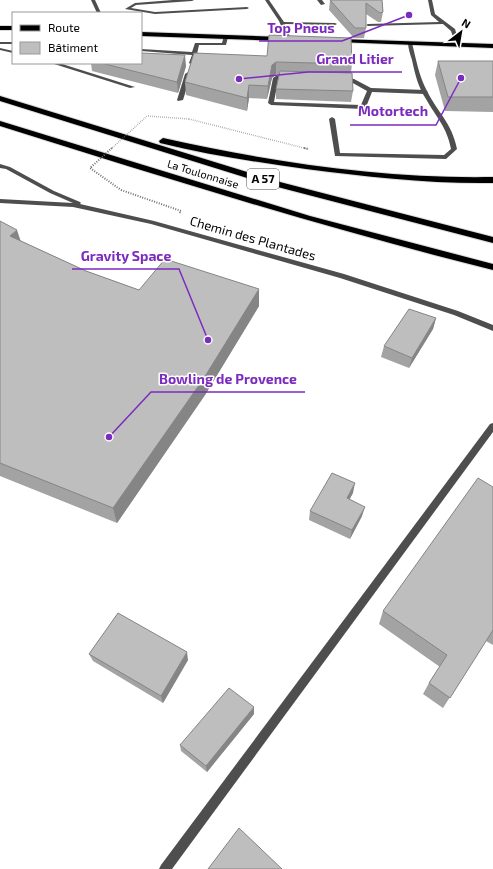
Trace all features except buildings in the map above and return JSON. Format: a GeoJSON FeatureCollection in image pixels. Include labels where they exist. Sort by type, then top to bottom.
{"type":"FeatureCollection","features":[{"type":"Feature","properties":{"kind":"highway","name":"La Toulonnaise"},"geometry":{"type":"LineString","coordinates":[[0,98],[273,183],[493,240]]}},
{"type":"Feature","properties":{"kind":"highway"},"geometry":{"type":"LineString","coordinates":[[35,109],[194,148],[287,164],[377,175],[493,180]]}},
{"type":"Feature","properties":{"kind":"highway","name":"La Toulonnaise"},"geometry":{"type":"LineString","coordinates":[[0,123],[212,190],[493,268]]}},
{"type":"Feature","properties":{"kind":"main road"},"geometry":{"type":"LineString","coordinates":[[0,28],[12,28]]}},
{"type":"Feature","properties":{"kind":"main road"},"geometry":{"type":"LineString","coordinates":[[142,34],[296,39]]}},
{"type":"Feature","properties":{"kind":"main road"},"geometry":{"type":"LineString","coordinates":[[334,41],[493,46]]}},
{"type":"Feature","properties":{"kind":"street"},"geometry":{"type":"LineString","coordinates":[[93,0],[99,12]]}},
{"type":"Feature","properties":{"kind":"street"},"geometry":{"type":"LineString","coordinates":[[128,0],[135,4]]}},
{"type":"Feature","properties":{"kind":"street"},"geometry":{"type":"LineString","coordinates":[[192,0],[135,4],[127,9],[155,13],[247,8]]}},
{"type":"Feature","properties":{"kind":"street"},"geometry":{"type":"LineString","coordinates":[[267,0],[282,23],[289,39]]}},
{"type":"Feature","properties":{"kind":"street"},"geometry":{"type":"LineString","coordinates":[[319,0],[323,4]]}},
{"type":"Feature","properties":{"kind":"street"},"geometry":{"type":"LineString","coordinates":[[430,0],[433,15],[453,30],[458,45]]}},
{"type":"Feature","properties":{"kind":"street"},"geometry":{"type":"LineString","coordinates":[[282,23],[335,24]]}},
{"type":"Feature","properties":{"kind":"street"},"geometry":{"type":"LineString","coordinates":[[368,25],[444,23]]}},
{"type":"Feature","properties":{"kind":"street"},"geometry":{"type":"LineString","coordinates":[[180,100],[198,44],[224,44],[226,37]]}},
{"type":"Feature","properties":{"kind":"street"},"geometry":{"type":"LineString","coordinates":[[0,43],[12,44]]}},
{"type":"Feature","properties":{"kind":"street"},"geometry":{"type":"LineString","coordinates":[[332,119],[336,155],[446,157],[454,149],[452,136],[444,119],[425,92],[415,65],[410,43]]}},
{"type":"Feature","properties":{"kind":"street"},"geometry":{"type":"LineString","coordinates":[[0,49],[12,52]]}},
{"type":"Feature","properties":{"kind":"street"},"geometry":{"type":"LineString","coordinates":[[142,50],[194,54]]}},
{"type":"Feature","properties":{"kind":"street"},"geometry":{"type":"LineString","coordinates":[[57,64],[132,87]]}},
{"type":"Feature","properties":{"kind":"street"},"geometry":{"type":"LineString","coordinates":[[291,78],[276,78],[272,103],[363,107],[370,90]]}},
{"type":"Feature","properties":{"kind":"street"},"geometry":{"type":"LineString","coordinates":[[337,80],[352,80],[370,90],[425,92]]}},
{"type":"Feature","properties":{"kind":"street"},"geometry":{"type":"LineString","coordinates":[[0,166],[8,168],[52,192],[96,210]]}},
{"type":"Feature","properties":{"kind":"street","name":"Chemin des Plantades"},"geometry":{"type":"LineString","coordinates":[[0,201],[73,205],[169,227],[342,276],[456,313],[493,328]]}},
{"type":"Feature","properties":{"kind":"street"},"geometry":{"type":"LineString","coordinates":[[165,869],[493,426]]}},
{"type":"Feature","properties":{"kind":"path"},"geometry":{"type":"LineString","coordinates":[[169,227],[181,211],[121,190],[90,168],[147,116],[189,119],[336,155]]}},
{"type":"Feature","properties":{"kind":"place","name":"Top Pneus"},"geometry":{"type":"Point","coordinates":[409,15]}},
{"type":"Feature","properties":{"kind":"place","name":"Motortech"},"geometry":{"type":"Point","coordinates":[461,78]}},
{"type":"Feature","properties":{"kind":"place","name":"Grand Litier"},"geometry":{"type":"Point","coordinates":[239,79]}},
{"type":"Feature","properties":{"kind":"place","name":"Gravity Space"},"geometry":{"type":"Point","coordinates":[208,340]}},
{"type":"Feature","properties":{"kind":"place","name":"Bowling de Provence"},"geometry":{"type":"Point","coordinates":[109,437]}}]}
